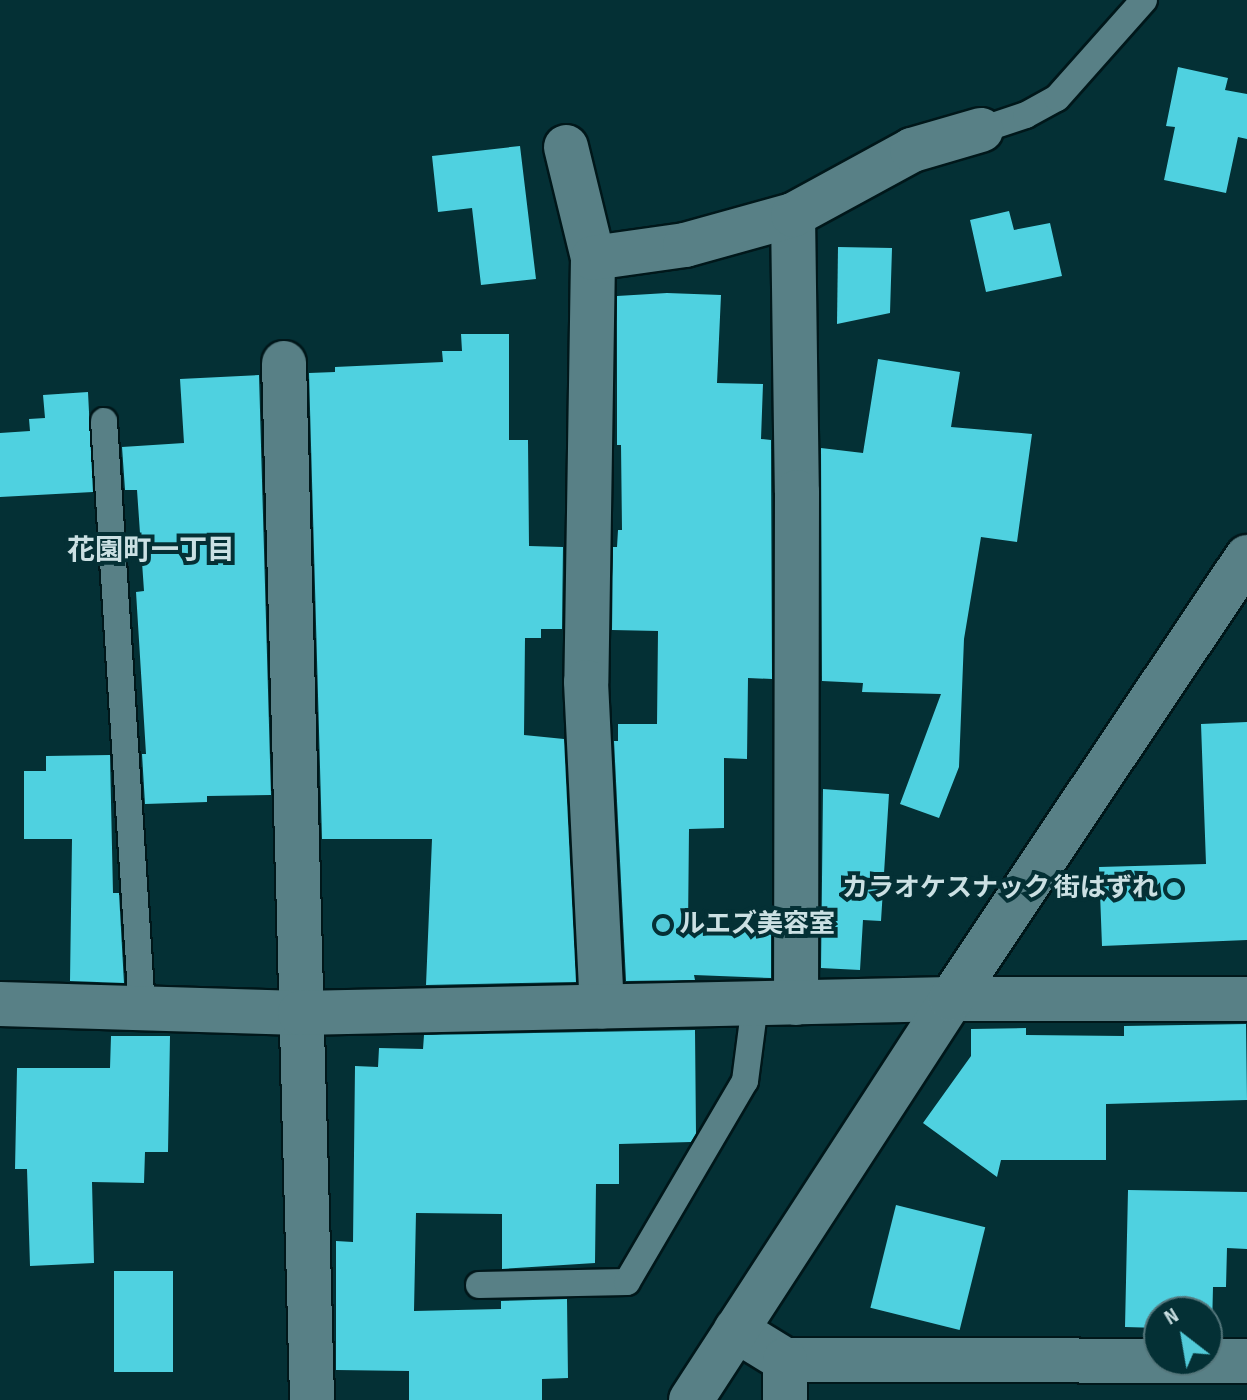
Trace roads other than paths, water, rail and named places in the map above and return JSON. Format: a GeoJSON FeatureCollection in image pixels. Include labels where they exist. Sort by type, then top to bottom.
{"type":"FeatureCollection","features":[{"type":"Feature","properties":{"kind":"street"},"geometry":{"type":"LineString","coordinates":[[593,258],[685,245],[793,215],[912,150],[981,130]]}},
{"type":"Feature","properties":{"kind":"street"},"geometry":{"type":"LineString","coordinates":[[566,147],[593,258],[586,682],[602,1007]]}},
{"type":"Feature","properties":{"kind":"street"},"geometry":{"type":"LineString","coordinates":[[776,1004],[797,492],[793,215]]}},
{"type":"Feature","properties":{"kind":"street"},"geometry":{"type":"LineString","coordinates":[[284,363],[312,1400]]}},
{"type":"Feature","properties":{"kind":"street"},"geometry":{"type":"LineString","coordinates":[[691,1400],[951,999],[1247,557]]}},
{"type":"Feature","properties":{"kind":"street"},"geometry":{"type":"LineString","coordinates":[[0,1004],[300,1013],[951,999],[1247,999]]}},
{"type":"Feature","properties":{"kind":"street"},"geometry":{"type":"LineString","coordinates":[[736,1330],[785,1380],[1247,1361]]}},
{"type":"Feature","properties":{"kind":"lane"},"geometry":{"type":"LineString","coordinates":[[981,130],[1026,115],[1057,98],[1144,0]]}},
{"type":"Feature","properties":{"kind":"lane"},"geometry":{"type":"LineString","coordinates":[[104,421],[142,1008]]}},
{"type":"Feature","properties":{"kind":"lane"},"geometry":{"type":"LineString","coordinates":[[479,1285],[627,1282],[745,1081],[776,1004]]}},
{"type":"Feature","properties":{"kind":"place","name":"カラオケスナック 街はずれ"},"geometry":{"type":"Point","coordinates":[1174,889]}},
{"type":"Feature","properties":{"kind":"place","name":"ルエズ美容室"},"geometry":{"type":"Point","coordinates":[663,925]}},
{"type":"Feature","properties":{"kind":"district","name":"花園町一丁目"},"geometry":{"type":"Point","coordinates":[151,551]}}]}
